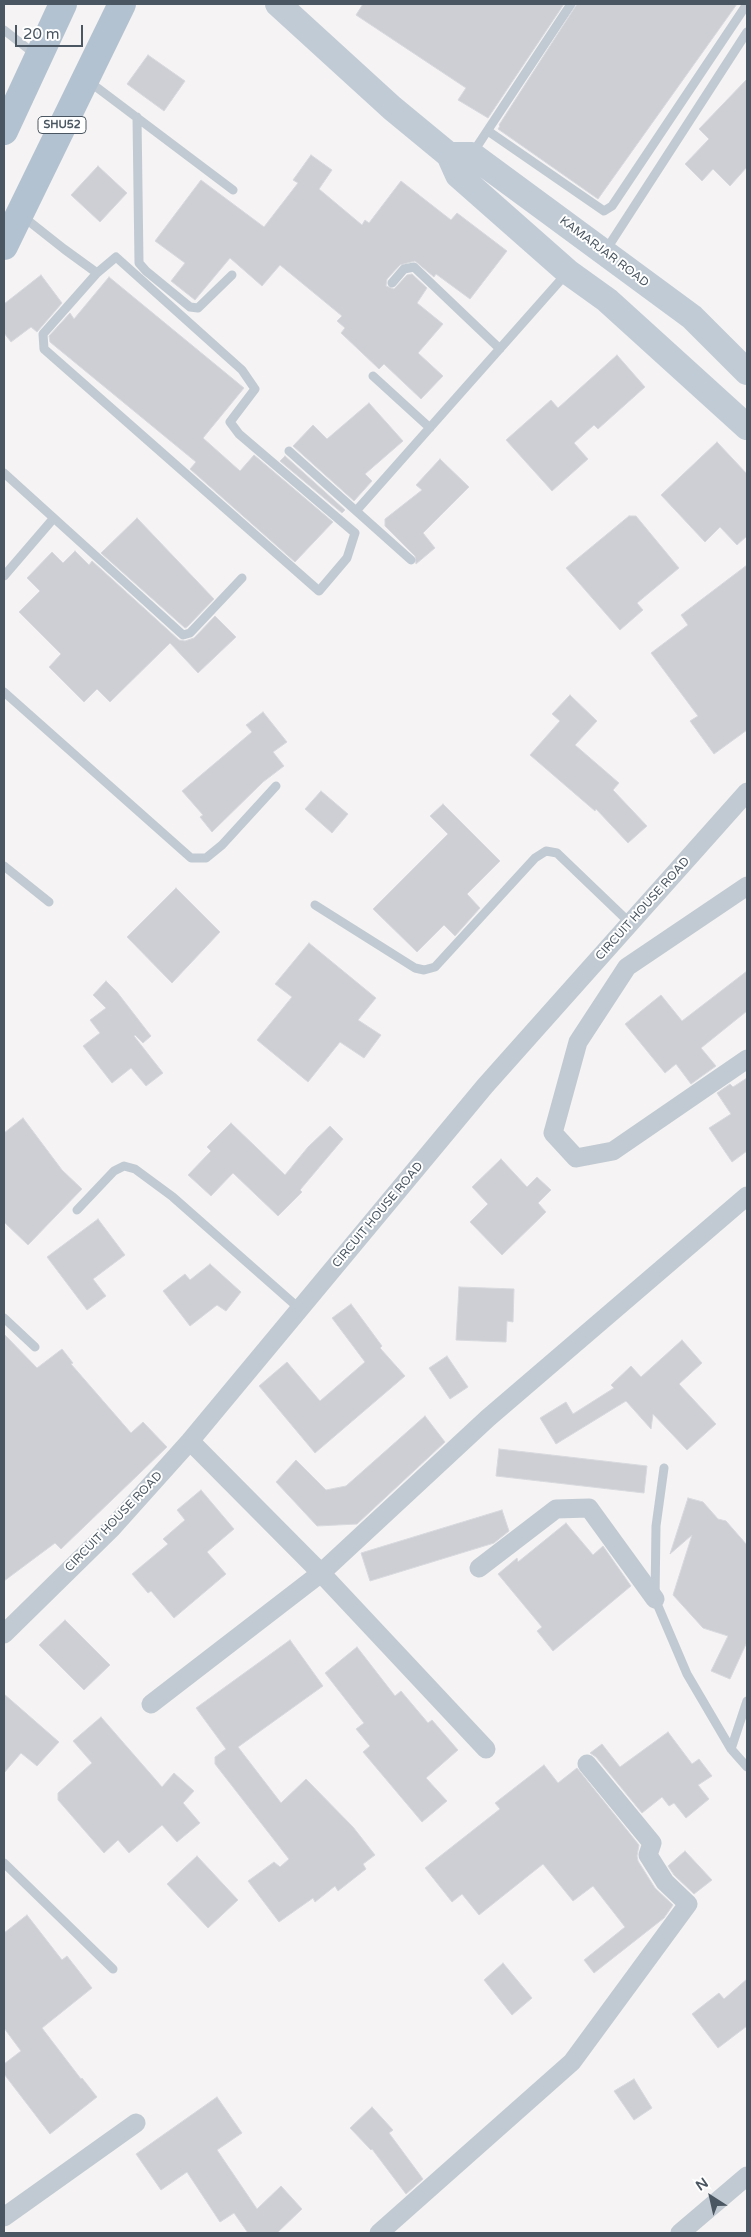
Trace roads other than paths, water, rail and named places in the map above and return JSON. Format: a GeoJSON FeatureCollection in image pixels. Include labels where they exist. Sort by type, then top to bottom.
{"type":"FeatureCollection","features":[{"type":"Feature","properties":{"kind":"main road"},"geometry":{"type":"LineString","coordinates":[[4,131],[63,4]]}},
{"type":"Feature","properties":{"kind":"main road","name":"SHU52"},"geometry":{"type":"LineString","coordinates":[[4,246],[122,4]]}},
{"type":"Feature","properties":{"kind":"main road"},"geometry":{"type":"LineString","coordinates":[[278,4],[392,108],[460,161],[568,272],[607,300],[747,427]]}},
{"type":"Feature","properties":{"kind":"main road","name":"KAMARJAR ROAD"},"geometry":{"type":"LineString","coordinates":[[460,161],[604,252],[692,317],[747,372]]}},
{"type":"Feature","properties":{"kind":"street","name":"CIRCUIT HOUSE ROAD"},"geometry":{"type":"LineString","coordinates":[[4,1634],[112,1528],[190,1441],[485,1086],[747,792]]}},
{"type":"Feature","properties":{"kind":"street"},"geometry":{"type":"LineString","coordinates":[[747,886],[627,968],[578,1042],[553,1133],[576,1158],[613,1151],[747,1059]]}},
{"type":"Feature","properties":{"kind":"street"},"geometry":{"type":"LineString","coordinates":[[151,1704],[321,1573],[488,1418],[747,1196]]}},
{"type":"Feature","properties":{"kind":"street"},"geometry":{"type":"LineString","coordinates":[[190,1441],[321,1573],[486,1749]]}},
{"type":"Feature","properties":{"kind":"street"},"geometry":{"type":"LineString","coordinates":[[479,1568],[556,1509],[589,1508],[655,1599]]}},
{"type":"Feature","properties":{"kind":"street"},"geometry":{"type":"LineString","coordinates":[[379,2233],[572,2062],[688,1904],[665,1882],[648,1855],[652,1843],[587,1764]]}},
{"type":"Feature","properties":{"kind":"street"},"geometry":{"type":"LineString","coordinates":[[4,2217],[136,2123]]}},
{"type":"Feature","properties":{"kind":"street"},"geometry":{"type":"LineString","coordinates":[[680,2233],[747,2176]]}},
{"type":"Feature","properties":{"kind":"lane"},"geometry":{"type":"LineString","coordinates":[[460,161],[488,131],[571,4]]}},
{"type":"Feature","properties":{"kind":"lane"},"geometry":{"type":"LineString","coordinates":[[488,131],[604,211],[612,206],[747,4]]}},
{"type":"Feature","properties":{"kind":"lane"},"geometry":{"type":"LineString","coordinates":[[4,30],[38,57]]}},
{"type":"Feature","properties":{"kind":"lane"},"geometry":{"type":"LineString","coordinates":[[604,252],[747,32]]}},
{"type":"Feature","properties":{"kind":"lane"},"geometry":{"type":"LineString","coordinates":[[85,79],[233,190]]}},
{"type":"Feature","properties":{"kind":"lane"},"geometry":{"type":"LineString","coordinates":[[137,117],[139,263],[190,307],[198,308],[232,274]]}},
{"type":"Feature","properties":{"kind":"lane"},"geometry":{"type":"LineString","coordinates":[[19,213],[64,250],[97,273]]}},
{"type":"Feature","properties":{"kind":"lane"},"geometry":{"type":"LineString","coordinates":[[116,257],[242,370],[255,389],[230,422],[239,434],[355,534],[347,558],[319,591],[44,349],[43,334],[97,273],[116,257]]}},
{"type":"Feature","properties":{"kind":"lane"},"geometry":{"type":"LineString","coordinates":[[392,283],[404,269],[414,266],[500,349]]}},
{"type":"Feature","properties":{"kind":"lane"},"geometry":{"type":"LineString","coordinates":[[356,512],[568,272]]}},
{"type":"Feature","properties":{"kind":"lane"},"geometry":{"type":"LineString","coordinates":[[373,376],[430,428]]}},
{"type":"Feature","properties":{"kind":"lane"},"geometry":{"type":"LineString","coordinates":[[288,451],[411,560]]}},
{"type":"Feature","properties":{"kind":"lane"},"geometry":{"type":"LineString","coordinates":[[4,473],[183,635],[190,633],[242,578]]}},
{"type":"Feature","properties":{"kind":"lane"},"geometry":{"type":"LineString","coordinates":[[4,576],[52,518]]}},
{"type":"Feature","properties":{"kind":"lane"},"geometry":{"type":"LineString","coordinates":[[4,692],[191,858],[206,858],[222,845],[276,786]]}},
{"type":"Feature","properties":{"kind":"lane"},"geometry":{"type":"LineString","coordinates":[[315,905],[415,968],[424,970],[435,967],[534,858],[546,851],[557,853],[630,923]]}},
{"type":"Feature","properties":{"kind":"lane"},"geometry":{"type":"LineString","coordinates":[[4,866],[48,902]]}},
{"type":"Feature","properties":{"kind":"lane"},"geometry":{"type":"LineString","coordinates":[[77,1210],[114,1171],[124,1166],[135,1169],[173,1197],[300,1309]]}},
{"type":"Feature","properties":{"kind":"lane"},"geometry":{"type":"LineString","coordinates":[[4,1318],[35,1347]]}},
{"type":"Feature","properties":{"kind":"lane"},"geometry":{"type":"LineString","coordinates":[[664,1468],[656,1526],[655,1599],[687,1674],[731,1748],[747,1767]]}},
{"type":"Feature","properties":{"kind":"lane"},"geometry":{"type":"LineString","coordinates":[[731,1748],[747,1701]]}},
{"type":"Feature","properties":{"kind":"lane"},"geometry":{"type":"LineString","coordinates":[[4,1863],[113,1969]]}}]}
